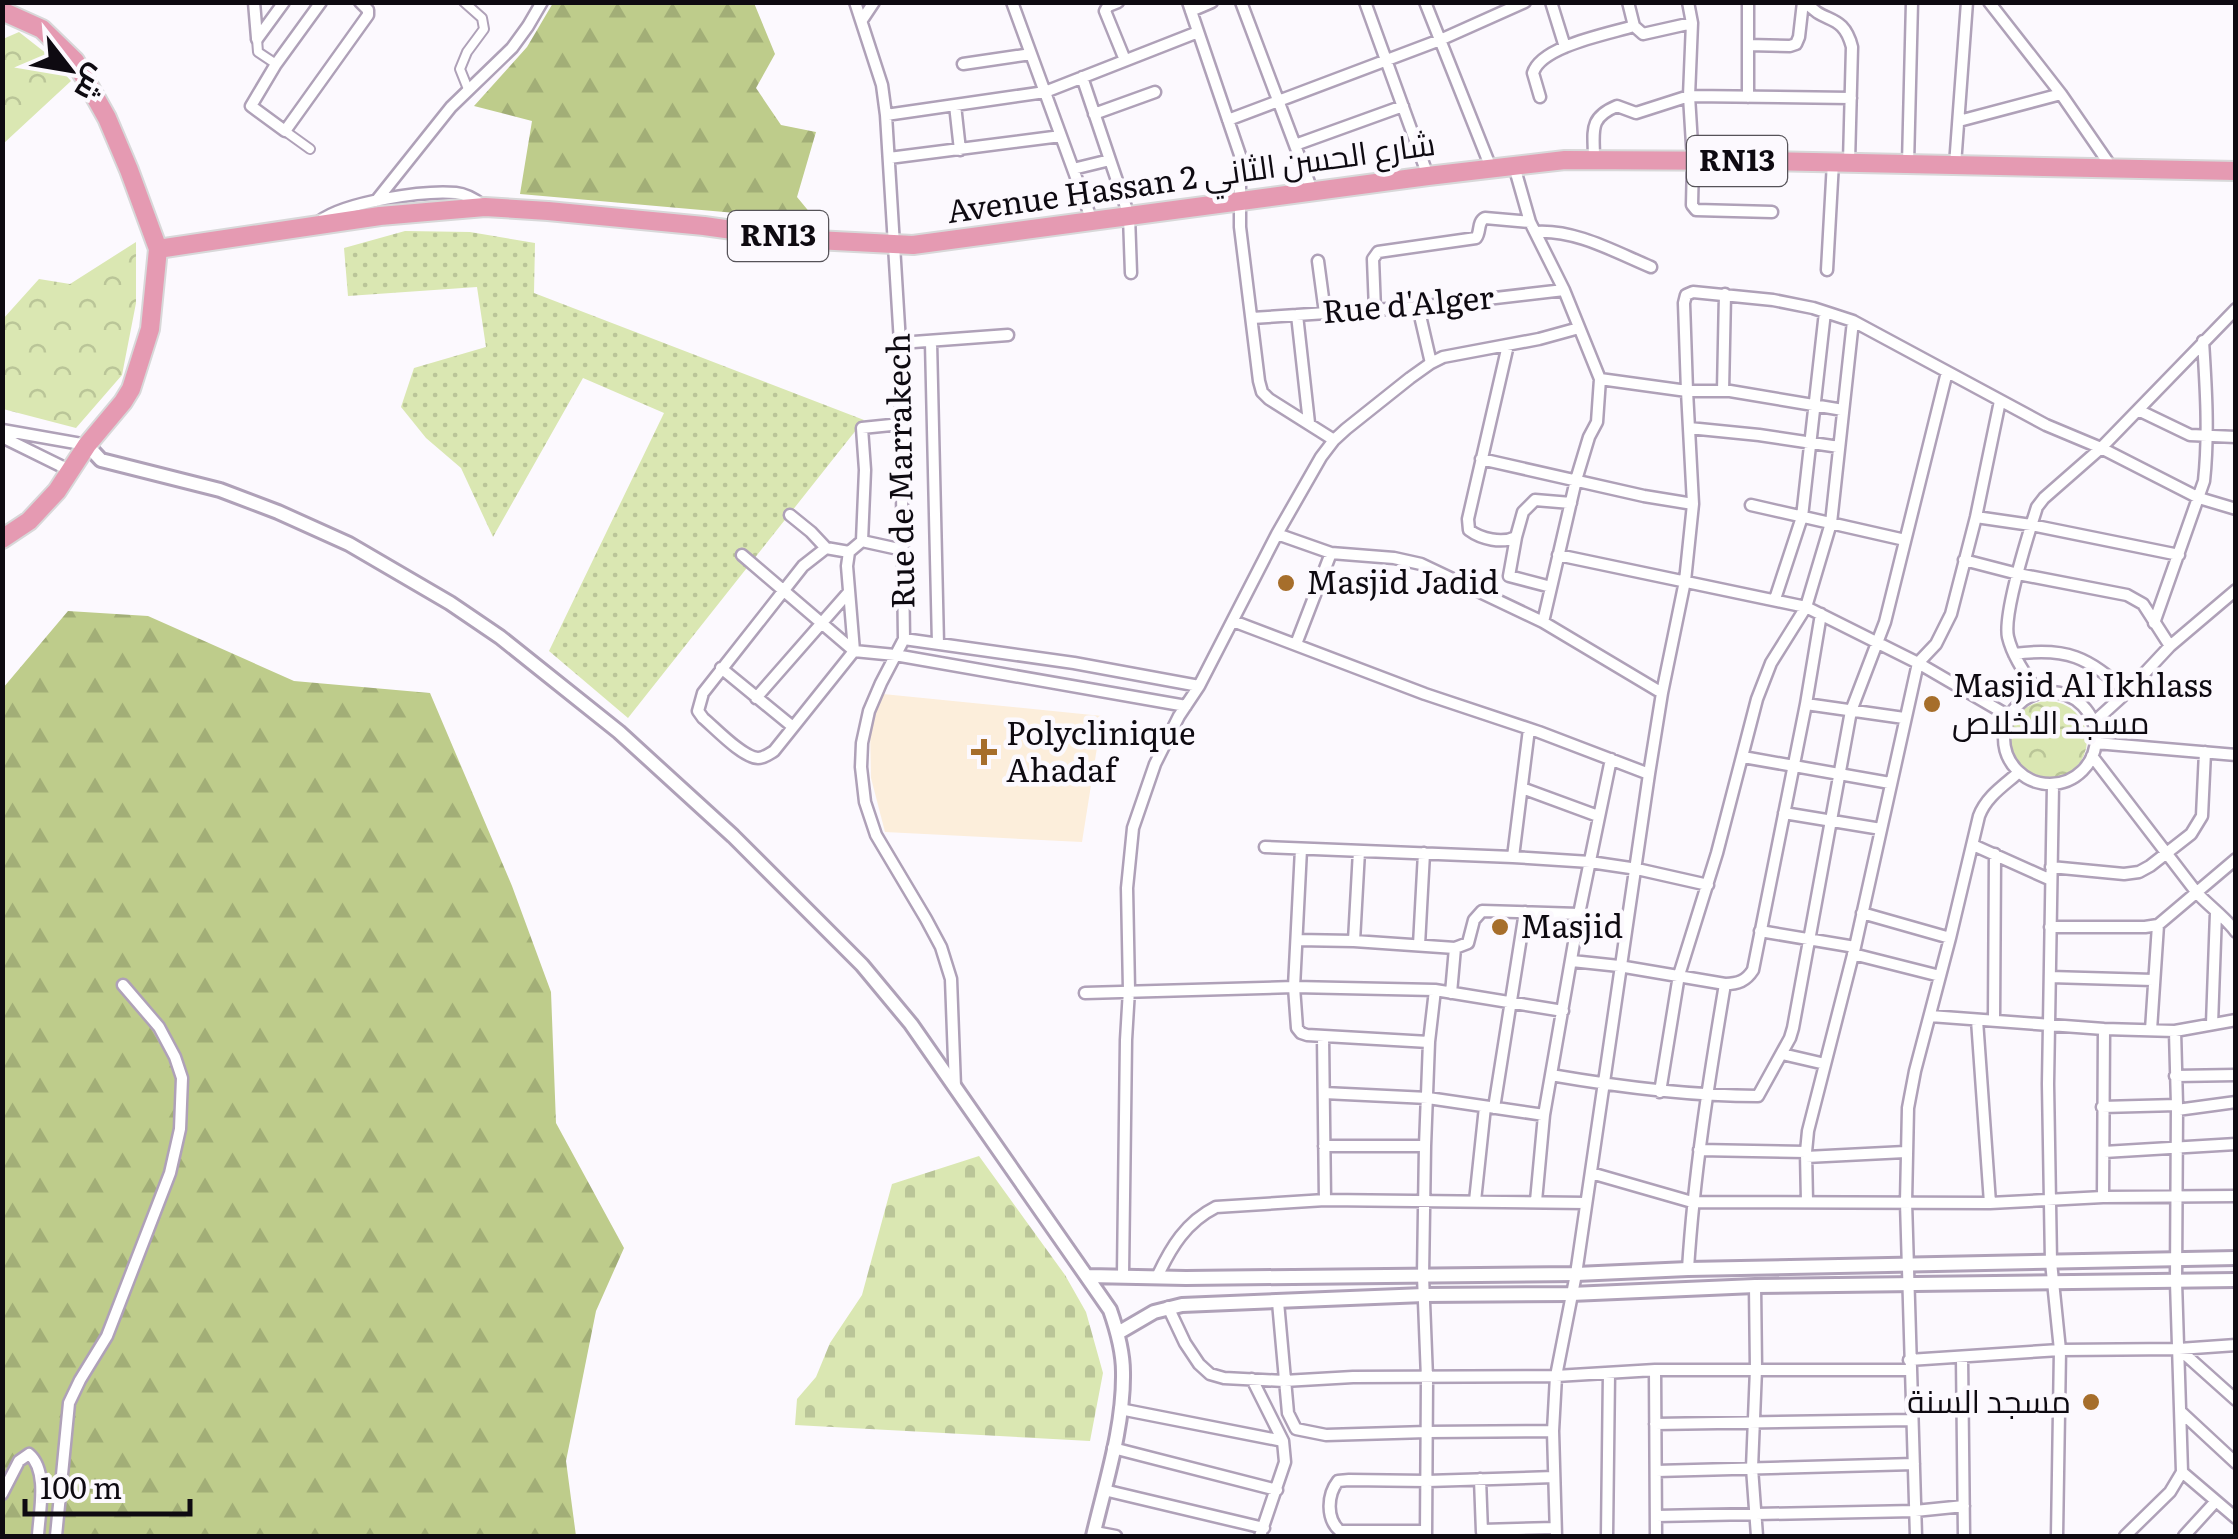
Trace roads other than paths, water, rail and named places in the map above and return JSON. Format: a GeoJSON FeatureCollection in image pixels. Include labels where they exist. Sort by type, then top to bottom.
{"type":"FeatureCollection","features":[{"type":"Feature","properties":{"kind":"main road"},"geometry":{"type":"LineString","coordinates":[[2,12],[42,29],[75,61],[107,118],[158,249],[150,329],[131,389],[86,445],[58,490],[29,520],[2,538]]}},
{"type":"Feature","properties":{"kind":"main road","name":"Avenue Hassan 2 شارع الحسن الثاني"},"geometry":{"type":"LineString","coordinates":[[158,249],[380,216],[485,207],[548,210],[796,238],[912,245],[1491,168],[1594,159],[2236,170]]}},
{"type":"Feature","properties":{"kind":"street"},"geometry":{"type":"LineString","coordinates":[[254,2],[258,52],[276,64]]}},
{"type":"Feature","properties":{"kind":"street"},"geometry":{"type":"LineString","coordinates":[[258,39],[284,2]]}},
{"type":"Feature","properties":{"kind":"street"},"geometry":{"type":"LineString","coordinates":[[310,149],[251,106],[321,2]]}},
{"type":"Feature","properties":{"kind":"street"},"geometry":{"type":"LineString","coordinates":[[285,131],[368,15],[360,2]]}},
{"type":"Feature","properties":{"kind":"street"},"geometry":{"type":"LineString","coordinates":[[464,2],[482,18],[484,29],[460,69],[468,88]]}},
{"type":"Feature","properties":{"kind":"street"},"geometry":{"type":"LineString","coordinates":[[376,202],[468,88],[512,48],[542,2]]}},
{"type":"Feature","properties":{"kind":"street","name":"Rue de Marrakech"},"geometry":{"type":"LineString","coordinates":[[855,2],[882,85],[886,114],[900,343],[903,550],[904,639],[869,711],[862,743],[865,802],[876,836],[926,919],[951,979],[955,1087]]}},
{"type":"Feature","properties":{"kind":"street"},"geometry":{"type":"LineString","coordinates":[[862,20],[874,2]]}},
{"type":"Feature","properties":{"kind":"street"},"geometry":{"type":"LineString","coordinates":[[1012,2],[1092,221]]}},
{"type":"Feature","properties":{"kind":"street"},"geometry":{"type":"LineString","coordinates":[[1118,2],[1105,11],[1126,60]]}},
{"type":"Feature","properties":{"kind":"street"},"geometry":{"type":"LineString","coordinates":[[1212,2],[1189,7],[1240,155],[1240,227],[1262,392],[1334,440]]}},
{"type":"Feature","properties":{"kind":"street"},"geometry":{"type":"LineString","coordinates":[[1242,2],[1313,192]]}},
{"type":"Feature","properties":{"kind":"street"},"geometry":{"type":"LineString","coordinates":[[1365,2],[1428,176]]}},
{"type":"Feature","properties":{"kind":"street"},"geometry":{"type":"LineString","coordinates":[[1426,2],[1491,168]]}},
{"type":"Feature","properties":{"kind":"street"},"geometry":{"type":"LineString","coordinates":[[1228,120],[1440,40],[1525,2]]}},
{"type":"Feature","properties":{"kind":"street"},"geometry":{"type":"LineString","coordinates":[[1551,2],[1566,46]]}},
{"type":"Feature","properties":{"kind":"street"},"geometry":{"type":"LineString","coordinates":[[1628,2],[1639,32],[1647,34],[1692,23]]}},
{"type":"Feature","properties":{"kind":"street"},"geometry":{"type":"LineString","coordinates":[[1688,2],[1692,23],[1691,202],[1696,210],[1772,212]]}},
{"type":"Feature","properties":{"kind":"street"},"geometry":{"type":"LineString","coordinates":[[1748,2],[1748,96]]}},
{"type":"Feature","properties":{"kind":"street"},"geometry":{"type":"LineString","coordinates":[[1748,45],[1796,44],[1805,2]]}},
{"type":"Feature","properties":{"kind":"street"},"geometry":{"type":"LineString","coordinates":[[1805,2],[1844,27],[1852,47],[1851,98],[1827,270]]}},
{"type":"Feature","properties":{"kind":"street"},"geometry":{"type":"LineString","coordinates":[[1908,164],[1912,2]]}},
{"type":"Feature","properties":{"kind":"street"},"geometry":{"type":"LineString","coordinates":[[1955,165],[1967,2]]}},
{"type":"Feature","properties":{"kind":"street"},"geometry":{"type":"LineString","coordinates":[[1989,2],[2061,94],[2112,168]]}},
{"type":"Feature","properties":{"kind":"street"},"geometry":{"type":"LineString","coordinates":[[1540,98],[1533,73],[1539,60],[1566,46],[1634,26]]}},
{"type":"Feature","properties":{"kind":"street"},"geometry":{"type":"LineString","coordinates":[[886,114],[1045,92],[1198,32]]}},
{"type":"Feature","properties":{"kind":"street"},"geometry":{"type":"LineString","coordinates":[[963,64],[1031,54]]}},
{"type":"Feature","properties":{"kind":"street"},"geometry":{"type":"LineString","coordinates":[[1082,77],[1129,216],[1131,273]]}},
{"type":"Feature","properties":{"kind":"street"},"geometry":{"type":"LineString","coordinates":[[1094,114],[1155,92]]}},
{"type":"Feature","properties":{"kind":"street"},"geometry":{"type":"LineString","coordinates":[[1959,121],[2061,94]]}},
{"type":"Feature","properties":{"kind":"street"},"geometry":{"type":"LineString","coordinates":[[1594,159],[1595,124],[1603,112],[1622,106],[1636,113],[1689,96],[1851,98]]}},
{"type":"Feature","properties":{"kind":"street"},"geometry":{"type":"LineString","coordinates":[[956,105],[960,150]]}},
{"type":"Feature","properties":{"kind":"street"},"geometry":{"type":"LineString","coordinates":[[1295,145],[1403,106]]}},
{"type":"Feature","properties":{"kind":"street"},"geometry":{"type":"LineString","coordinates":[[889,158],[1061,136]]}},
{"type":"Feature","properties":{"kind":"street"},"geometry":{"type":"LineString","coordinates":[[1073,169],[1110,160]]}},
{"type":"Feature","properties":{"kind":"street"},"geometry":{"type":"LineString","coordinates":[[1514,166],[1532,227],[1564,290],[1600,379],[1597,422],[1576,480],[1543,622]]}},
{"type":"Feature","properties":{"kind":"street"},"geometry":{"type":"LineString","coordinates":[[314,227],[334,212],[409,195],[460,192],[485,207]]}},
{"type":"Feature","properties":{"kind":"street"},"geometry":{"type":"LineString","coordinates":[[1375,310],[1372,260],[1378,252],[1476,238],[1485,218],[1569,234],[1650,267]]}},
{"type":"Feature","properties":{"kind":"street"},"geometry":{"type":"LineString","coordinates":[[1318,261],[1324,313]]}},
{"type":"Feature","properties":{"kind":"street","name":"Rue d'Alger"},"geometry":{"type":"LineString","coordinates":[[1252,318],[1418,307],[1564,290]]}},
{"type":"Feature","properties":{"kind":"street"},"geometry":{"type":"LineString","coordinates":[[1480,1478],[1482,1534],[1556,1532],[1556,1376],[1576,1274],[1662,693],[1685,581],[1693,504],[1686,295],[1693,292],[1773,300],[1853,322],[2046,426],[2101,448],[2199,498],[2236,509]]}},
{"type":"Feature","properties":{"kind":"street"},"geometry":{"type":"LineString","coordinates":[[1722,391],[1726,294]]}},
{"type":"Feature","properties":{"kind":"street"},"geometry":{"type":"LineString","coordinates":[[1418,307],[1431,363]]}},
{"type":"Feature","properties":{"kind":"street"},"geometry":{"type":"LineString","coordinates":[[2038,693],[2014,654],[2007,634],[2031,524],[2044,498],[2101,448],[2236,309]]}},
{"type":"Feature","properties":{"kind":"street"},"geometry":{"type":"LineString","coordinates":[[1775,599],[1802,516],[1825,312]]}},
{"type":"Feature","properties":{"kind":"street"},"geometry":{"type":"LineString","coordinates":[[1297,315],[1309,423]]}},
{"type":"Feature","properties":{"kind":"street"},"geometry":{"type":"LineString","coordinates":[[1660,1092],[1680,975],[1744,757],[1757,699],[1765,674],[1806,607],[1832,523],[1853,322]]}},
{"type":"Feature","properties":{"kind":"street"},"geometry":{"type":"LineString","coordinates":[[1122,1276],[1129,990],[1126,888],[1133,828],[1155,764],[1278,534],[1334,440],[1443,357],[1579,328]]}},
{"type":"Feature","properties":{"kind":"street"},"geometry":{"type":"LineString","coordinates":[[900,343],[1008,335]]}},
{"type":"Feature","properties":{"kind":"street"},"geometry":{"type":"LineString","coordinates":[[2154,623],[2204,481],[2203,341]]}},
{"type":"Feature","properties":{"kind":"street"},"geometry":{"type":"LineString","coordinates":[[931,342],[938,644]]}},
{"type":"Feature","properties":{"kind":"street"},"geometry":{"type":"LineString","coordinates":[[1508,345],[1468,530],[1500,541],[1516,537]]}},
{"type":"Feature","properties":{"kind":"street"},"geometry":{"type":"LineString","coordinates":[[1551,1075],[1660,1092],[1758,1096],[1782,1054],[1793,1028],[1851,711],[1885,622],[1946,372]]}},
{"type":"Feature","properties":{"kind":"street"},"geometry":{"type":"LineString","coordinates":[[1600,379],[1687,391],[1722,391],[1843,410]]}},
{"type":"Feature","properties":{"kind":"street"},"geometry":{"type":"LineString","coordinates":[[1807,1202],[1808,1131],[1854,951],[1904,718],[1918,663],[1946,628],[1958,592],[2000,401]]}},
{"type":"Feature","properties":{"kind":"street"},"geometry":{"type":"LineString","coordinates":[[2138,410],[2190,435],[2236,437]]}},
{"type":"Feature","properties":{"kind":"street"},"geometry":{"type":"LineString","coordinates":[[826,548],[804,566],[703,692],[698,711],[703,718],[755,758],[774,751],[854,651],[847,566],[850,552],[862,541],[862,428],[901,424]]}},
{"type":"Feature","properties":{"kind":"street"},"geometry":{"type":"LineString","coordinates":[[1689,428],[1839,446]]}},
{"type":"Feature","properties":{"kind":"street"},"geometry":{"type":"LineString","coordinates":[[2,434],[86,445],[102,460],[220,490],[349,544],[450,602],[500,636],[619,732],[733,836],[862,965],[911,1024],[1110,1310],[1124,1372],[1113,1448],[1094,1534],[1116,1536]]}},
{"type":"Feature","properties":{"kind":"street"},"geometry":{"type":"LineString","coordinates":[[2,434],[70,471],[102,460]]}},
{"type":"Feature","properties":{"kind":"street"},"geometry":{"type":"LineString","coordinates":[[1481,459],[1693,504]]}},
{"type":"Feature","properties":{"kind":"street"},"geometry":{"type":"LineString","coordinates":[[1551,587],[1509,576],[1516,537],[1523,512],[1535,500],[1571,503]]}},
{"type":"Feature","properties":{"kind":"street"},"geometry":{"type":"LineString","coordinates":[[1751,505],[1905,540]]}},
{"type":"Feature","properties":{"kind":"street"},"geometry":{"type":"LineString","coordinates":[[790,516],[826,548],[850,552]]}},
{"type":"Feature","properties":{"kind":"street"},"geometry":{"type":"LineString","coordinates":[[1976,517],[2031,524],[2179,555]]}},
{"type":"Feature","properties":{"kind":"street"},"geometry":{"type":"LineString","coordinates":[[1278,534],[1330,553],[1421,564],[1543,622],[1662,693]]}},
{"type":"Feature","properties":{"kind":"street"},"geometry":{"type":"LineString","coordinates":[[862,541],[903,550]]}},
{"type":"Feature","properties":{"kind":"street"},"geometry":{"type":"LineString","coordinates":[[1296,644],[1330,553]]}},
{"type":"Feature","properties":{"kind":"street"},"geometry":{"type":"LineString","coordinates":[[742,555],[854,651],[1186,706]]}},
{"type":"Feature","properties":{"kind":"street"},"geometry":{"type":"LineString","coordinates":[[1558,555],[1806,607],[1918,663],[2009,716]]}},
{"type":"Feature","properties":{"kind":"street"},"geometry":{"type":"LineString","coordinates":[[1964,560],[2127,595],[2143,604],[2170,646]]}},
{"type":"Feature","properties":{"kind":"street"},"geometry":{"type":"LineString","coordinates":[[2094,722],[2170,646],[2236,590]]}},
{"type":"Feature","properties":{"kind":"street"},"geometry":{"type":"LineString","coordinates":[[756,698],[848,593]]}},
{"type":"Feature","properties":{"kind":"street"},"geometry":{"type":"LineString","coordinates":[[1572,961],[1725,984],[1748,977],[1753,970],[1821,614]]}},
{"type":"Feature","properties":{"kind":"street"},"geometry":{"type":"LineString","coordinates":[[1232,621],[1649,774]]}},
{"type":"Feature","properties":{"kind":"street"},"geometry":{"type":"LineString","coordinates":[[904,639],[1074,663],[1199,686]]}},
{"type":"Feature","properties":{"kind":"street"},"geometry":{"type":"LineString","coordinates":[[2014,654],[2072,654],[2095,666],[2127,692]]}},
{"type":"Feature","properties":{"kind":"street"},"geometry":{"type":"LineString","coordinates":[[721,668],[792,727]]}},
{"type":"Feature","properties":{"kind":"street"},"geometry":{"type":"LineString","coordinates":[[2038,693],[2065,694],[2077,700],[2094,722],[2096,743],[2092,756],[2070,781],[2053,784],[2029,780],[2018,773],[2006,756],[2003,736],[2009,716],[2021,702],[2038,693]]}},
{"type":"Feature","properties":{"kind":"street"},"geometry":{"type":"LineString","coordinates":[[1806,704],[1904,718]]}},
{"type":"Feature","properties":{"kind":"street"},"geometry":{"type":"LineString","coordinates":[[1513,857],[1529,729]]}},
{"type":"Feature","properties":{"kind":"street"},"geometry":{"type":"LineString","coordinates":[[2096,743],[2236,755]]}},
{"type":"Feature","properties":{"kind":"street"},"geometry":{"type":"LineString","coordinates":[[1973,845],[2051,874],[2139,872],[2191,834],[2202,816],[2205,752]]}},
{"type":"Feature","properties":{"kind":"street"},"geometry":{"type":"LineString","coordinates":[[2092,756],[2197,892],[2228,923]]}},
{"type":"Feature","properties":{"kind":"street"},"geometry":{"type":"LineString","coordinates":[[1744,757],[1890,783]]}},
{"type":"Feature","properties":{"kind":"street"},"geometry":{"type":"LineString","coordinates":[[1536,1202],[1544,1114],[1611,759]]}},
{"type":"Feature","properties":{"kind":"street"},"geometry":{"type":"LineString","coordinates":[[1916,1536],[1906,1202],[1911,1088],[1982,808],[2018,773]]}},
{"type":"Feature","properties":{"kind":"street"},"geometry":{"type":"LineString","coordinates":[[2053,784],[2048,1084],[2051,1262],[2060,1350],[2058,1536]]}},
{"type":"Feature","properties":{"kind":"street"},"geometry":{"type":"LineString","coordinates":[[1522,788],[1598,816]]}},
{"type":"Feature","properties":{"kind":"street"},"geometry":{"type":"LineString","coordinates":[[1784,813],[1880,829]]}},
{"type":"Feature","properties":{"kind":"street"},"geometry":{"type":"LineString","coordinates":[[1265,847],[1590,862],[1708,885]]}},
{"type":"Feature","properties":{"kind":"street"},"geometry":{"type":"LineString","coordinates":[[1301,849],[1294,988],[1297,1028],[1307,1036],[1429,1042]]}},
{"type":"Feature","properties":{"kind":"street"},"geometry":{"type":"LineString","coordinates":[[1354,941],[1359,851]]}},
{"type":"Feature","properties":{"kind":"street"},"geometry":{"type":"LineString","coordinates":[[1419,945],[1424,854]]}},
{"type":"Feature","properties":{"kind":"street"},"geometry":{"type":"LineString","coordinates":[[1994,1020],[1996,854]]}},
{"type":"Feature","properties":{"kind":"street"},"geometry":{"type":"LineString","coordinates":[[2050,927],[2158,925],[2236,858]]}},
{"type":"Feature","properties":{"kind":"street"},"geometry":{"type":"LineString","coordinates":[[2212,1024],[2228,923],[2236,910]]}},
{"type":"Feature","properties":{"kind":"street"},"geometry":{"type":"LineString","coordinates":[[1298,940],[1455,948],[1468,943],[1474,920],[1482,911],[1580,914]]}},
{"type":"Feature","properties":{"kind":"street"},"geometry":{"type":"LineString","coordinates":[[1475,1201],[1526,912]]}},
{"type":"Feature","properties":{"kind":"street"},"geometry":{"type":"LineString","coordinates":[[1862,913],[1950,938]]}},
{"type":"Feature","properties":{"kind":"street"},"geometry":{"type":"LineString","coordinates":[[2152,1030],[2158,925]]}},
{"type":"Feature","properties":{"kind":"street"},"geometry":{"type":"LineString","coordinates":[[1760,931],[1809,939],[1940,976]]}},
{"type":"Feature","properties":{"kind":"street"},"geometry":{"type":"LineString","coordinates":[[1451,993],[1455,948]]}},
{"type":"Feature","properties":{"kind":"street"},"geometry":{"type":"LineString","coordinates":[[2050,977],[2153,980]]}},
{"type":"Feature","properties":{"kind":"street"},"geometry":{"type":"LineString","coordinates":[[56,1536],[69,1403],[107,1336],[170,1173],[180,1130],[182,1078],[174,1057],[158,1027],[123,984]]}},
{"type":"Feature","properties":{"kind":"street"},"geometry":{"type":"LineString","coordinates":[[1688,1269],[1692,1202],[1725,984]]}},
{"type":"Feature","properties":{"kind":"street"},"geometry":{"type":"LineString","coordinates":[[1085,992],[1435,990],[1563,1011]]}},
{"type":"Feature","properties":{"kind":"street"},"geometry":{"type":"LineString","coordinates":[[1435,990],[1426,1146],[1424,1276],[1427,1378],[1427,1432],[1426,1480],[1426,1534],[1340,1531],[1330,1514],[1331,1490],[1338,1481],[1426,1480],[1554,1476]]}},
{"type":"Feature","properties":{"kind":"street"},"geometry":{"type":"LineString","coordinates":[[1930,1016],[2174,1031],[2236,1020]]}},
{"type":"Feature","properties":{"kind":"street"},"geometry":{"type":"LineString","coordinates":[[1977,1020],[1990,1203]]}},
{"type":"Feature","properties":{"kind":"street"},"geometry":{"type":"LineString","coordinates":[[2102,1198],[2104,1029]]}},
{"type":"Feature","properties":{"kind":"street"},"geometry":{"type":"LineString","coordinates":[[2126,1536],[2170,1492],[2182,1472],[2174,1031]]}},
{"type":"Feature","properties":{"kind":"street"},"geometry":{"type":"LineString","coordinates":[[1323,1036],[1325,1200]]}},
{"type":"Feature","properties":{"kind":"street"},"geometry":{"type":"LineString","coordinates":[[1782,1054],[1825,1064]]}},
{"type":"Feature","properties":{"kind":"street"},"geometry":{"type":"LineString","coordinates":[[2175,1076],[2236,1075]]}},
{"type":"Feature","properties":{"kind":"street"},"geometry":{"type":"LineString","coordinates":[[1324,1093],[1428,1098],[1544,1114]]}},
{"type":"Feature","properties":{"kind":"street"},"geometry":{"type":"LineString","coordinates":[[2102,1107],[2236,1102]]}},
{"type":"Feature","properties":{"kind":"street"},"geometry":{"type":"LineString","coordinates":[[2104,1152],[2236,1144]]}},
{"type":"Feature","properties":{"kind":"street"},"geometry":{"type":"LineString","coordinates":[[1324,1146],[1426,1146]]}},
{"type":"Feature","properties":{"kind":"street"},"geometry":{"type":"LineString","coordinates":[[1699,1150],[1906,1152]]}},
{"type":"Feature","properties":{"kind":"street"},"geometry":{"type":"LineString","coordinates":[[1591,1173],[1692,1202],[1990,1203],[2236,1196]]}},
{"type":"Feature","properties":{"kind":"street"},"geometry":{"type":"LineString","coordinates":[[1157,1277],[1175,1242],[1189,1225],[1216,1207],[1325,1200],[1586,1203]]}},
{"type":"Feature","properties":{"kind":"street"},"geometry":{"type":"LineString","coordinates":[[1088,1276],[1576,1274],[2236,1258]]}},
{"type":"Feature","properties":{"kind":"street"},"geometry":{"type":"LineString","coordinates":[[1118,1333],[1168,1307],[1755,1286],[2236,1280]]}},
{"type":"Feature","properties":{"kind":"street"},"geometry":{"type":"LineString","coordinates":[[1755,1286],[1752,1468],[1756,1536]]}},
{"type":"Feature","properties":{"kind":"street"},"geometry":{"type":"LineString","coordinates":[[1278,1302],[1288,1413],[1291,1424],[1304,1432],[1326,1436],[1553,1431]]}},
{"type":"Feature","properties":{"kind":"street"},"geometry":{"type":"LineString","coordinates":[[1168,1307],[1199,1364],[1210,1374],[1252,1380],[1909,1365],[2060,1350],[2180,1349],[2236,1344]]}},
{"type":"Feature","properties":{"kind":"street"},"geometry":{"type":"LineString","coordinates":[[2180,1349],[2236,1400]]}},
{"type":"Feature","properties":{"kind":"street"},"geometry":{"type":"LineString","coordinates":[[1962,1357],[1964,1536]]}},
{"type":"Feature","properties":{"kind":"street"},"geometry":{"type":"LineString","coordinates":[[1654,1370],[1656,1536]]}},
{"type":"Feature","properties":{"kind":"street"},"geometry":{"type":"LineString","coordinates":[[1608,1536],[1609,1373]]}},
{"type":"Feature","properties":{"kind":"street"},"geometry":{"type":"LineString","coordinates":[[1104,1490],[1262,1532],[1286,1462],[1284,1440],[1252,1380]]}},
{"type":"Feature","properties":{"kind":"street"},"geometry":{"type":"LineString","coordinates":[[1120,1410],[1284,1440]]}},
{"type":"Feature","properties":{"kind":"street"},"geometry":{"type":"LineString","coordinates":[[2181,1412],[2236,1464]]}},
{"type":"Feature","properties":{"kind":"street"},"geometry":{"type":"LineString","coordinates":[[1655,1424],[1912,1420]]}},
{"type":"Feature","properties":{"kind":"street"},"geometry":{"type":"LineString","coordinates":[[1113,1448],[1277,1490]]}},
{"type":"Feature","properties":{"kind":"street"},"geometry":{"type":"LineString","coordinates":[[2,1494],[19,1462],[29,1454],[33,1456],[41,1482],[38,1536]]}},
{"type":"Feature","properties":{"kind":"street"},"geometry":{"type":"LineString","coordinates":[[1656,1471],[1914,1464]]}},
{"type":"Feature","properties":{"kind":"street"},"geometry":{"type":"LineString","coordinates":[[2182,1472],[2236,1518]]}},
{"type":"Feature","properties":{"kind":"street"},"geometry":{"type":"LineString","coordinates":[[2184,1536],[2216,1501]]}},
{"type":"Feature","properties":{"kind":"street"},"geometry":{"type":"LineString","coordinates":[[1656,1516],[1914,1512],[1964,1506]]}},
{"type":"Feature","properties":{"kind":"place","name":"Masjid Jadid"},"geometry":{"type":"Point","coordinates":[1286,583]}},
{"type":"Feature","properties":{"kind":"place","name":"Masjid Al Ikhlass مسجد الاخلاص"},"geometry":{"type":"Point","coordinates":[1932,704]}},
{"type":"Feature","properties":{"kind":"place","name":"Polyclinique Ahadaf"},"geometry":{"type":"Point","coordinates":[984,752]}},
{"type":"Feature","properties":{"kind":"place","name":"Masjid"},"geometry":{"type":"Point","coordinates":[1500,927]}},
{"type":"Feature","properties":{"kind":"place","name":"مسجد السنة"},"geometry":{"type":"Point","coordinates":[2091,1402]}}]}
